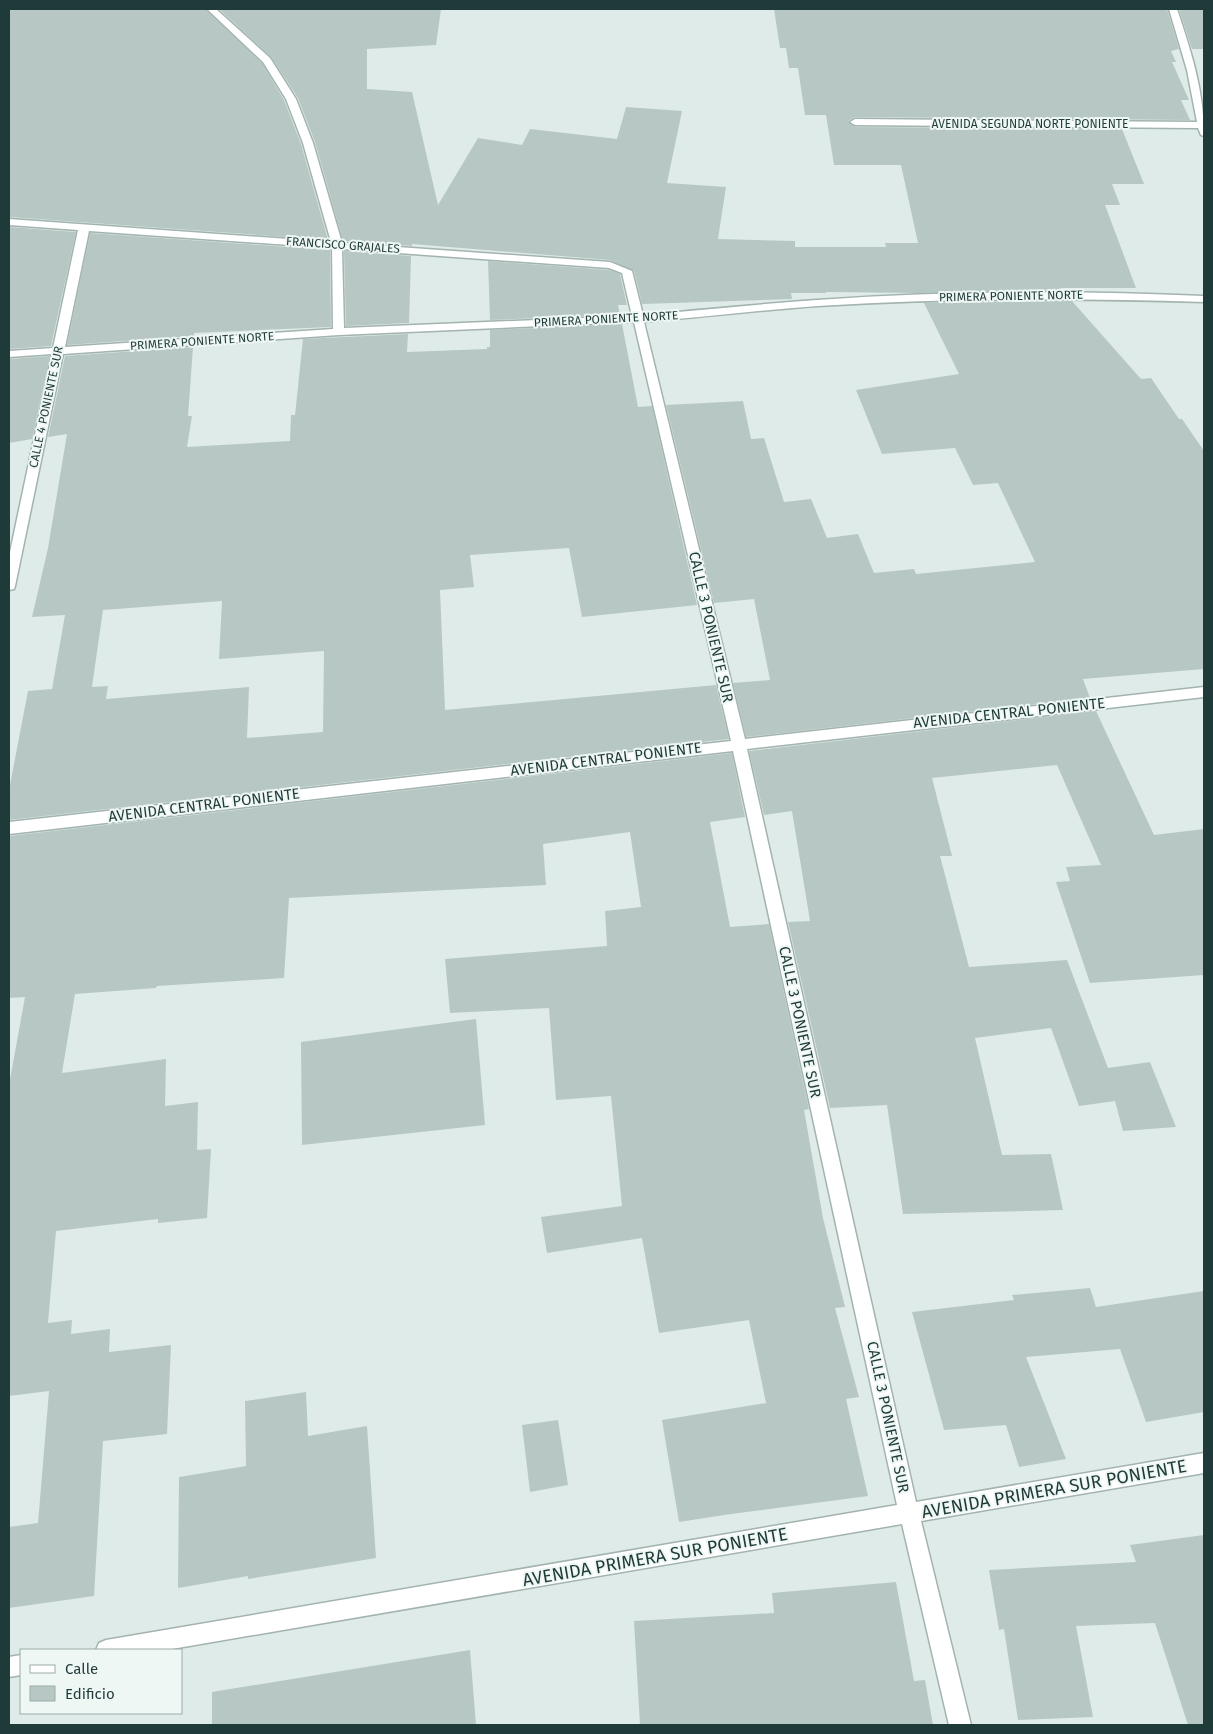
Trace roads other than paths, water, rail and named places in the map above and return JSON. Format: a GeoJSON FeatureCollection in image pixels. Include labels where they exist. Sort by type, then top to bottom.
{"type":"FeatureCollection","features":[{"type":"Feature","properties":{"kind":"street"},"geometry":{"type":"LineString","coordinates":[[211,9],[268,60],[291,99],[308,143],[337,245],[339,332]]}},
{"type":"Feature","properties":{"kind":"street"},"geometry":{"type":"LineString","coordinates":[[1173,9],[1192,70],[1204,136]]}},
{"type":"Feature","properties":{"kind":"street","name":"AVENIDA SEGUNDA NORTE PONIENTE"},"geometry":{"type":"LineString","coordinates":[[855,122],[1203,125]]}},
{"type":"Feature","properties":{"kind":"street","name":"FRANCISCO GRAJALES"},"geometry":{"type":"LineString","coordinates":[[9,222],[610,265],[627,271],[638,319]]}},
{"type":"Feature","properties":{"kind":"street","name":"CALLE 4 PONIENTE SUR"},"geometry":{"type":"LineString","coordinates":[[9,586],[84,228]]}},
{"type":"Feature","properties":{"kind":"street","name":"PRIMERA PONIENTE NORTE"},"geometry":{"type":"LineString","coordinates":[[9,354],[339,332],[638,319],[817,302],[945,297],[1077,295],[1204,299]]}},
{"type":"Feature","properties":{"kind":"street","name":"CALLE 3 PONIENTE SUR"},"geometry":{"type":"LineString","coordinates":[[638,319],[739,744],[909,1514],[960,1725]]}},
{"type":"Feature","properties":{"kind":"street","name":"AVENIDA CENTRAL PONIENTE"},"geometry":{"type":"LineString","coordinates":[[9,828],[1204,692]]}},
{"type":"Feature","properties":{"kind":"street","name":"AVENIDA PRIMERA SUR PONIENTE"},"geometry":{"type":"LineString","coordinates":[[112,1649],[1204,1463]]}}]}
